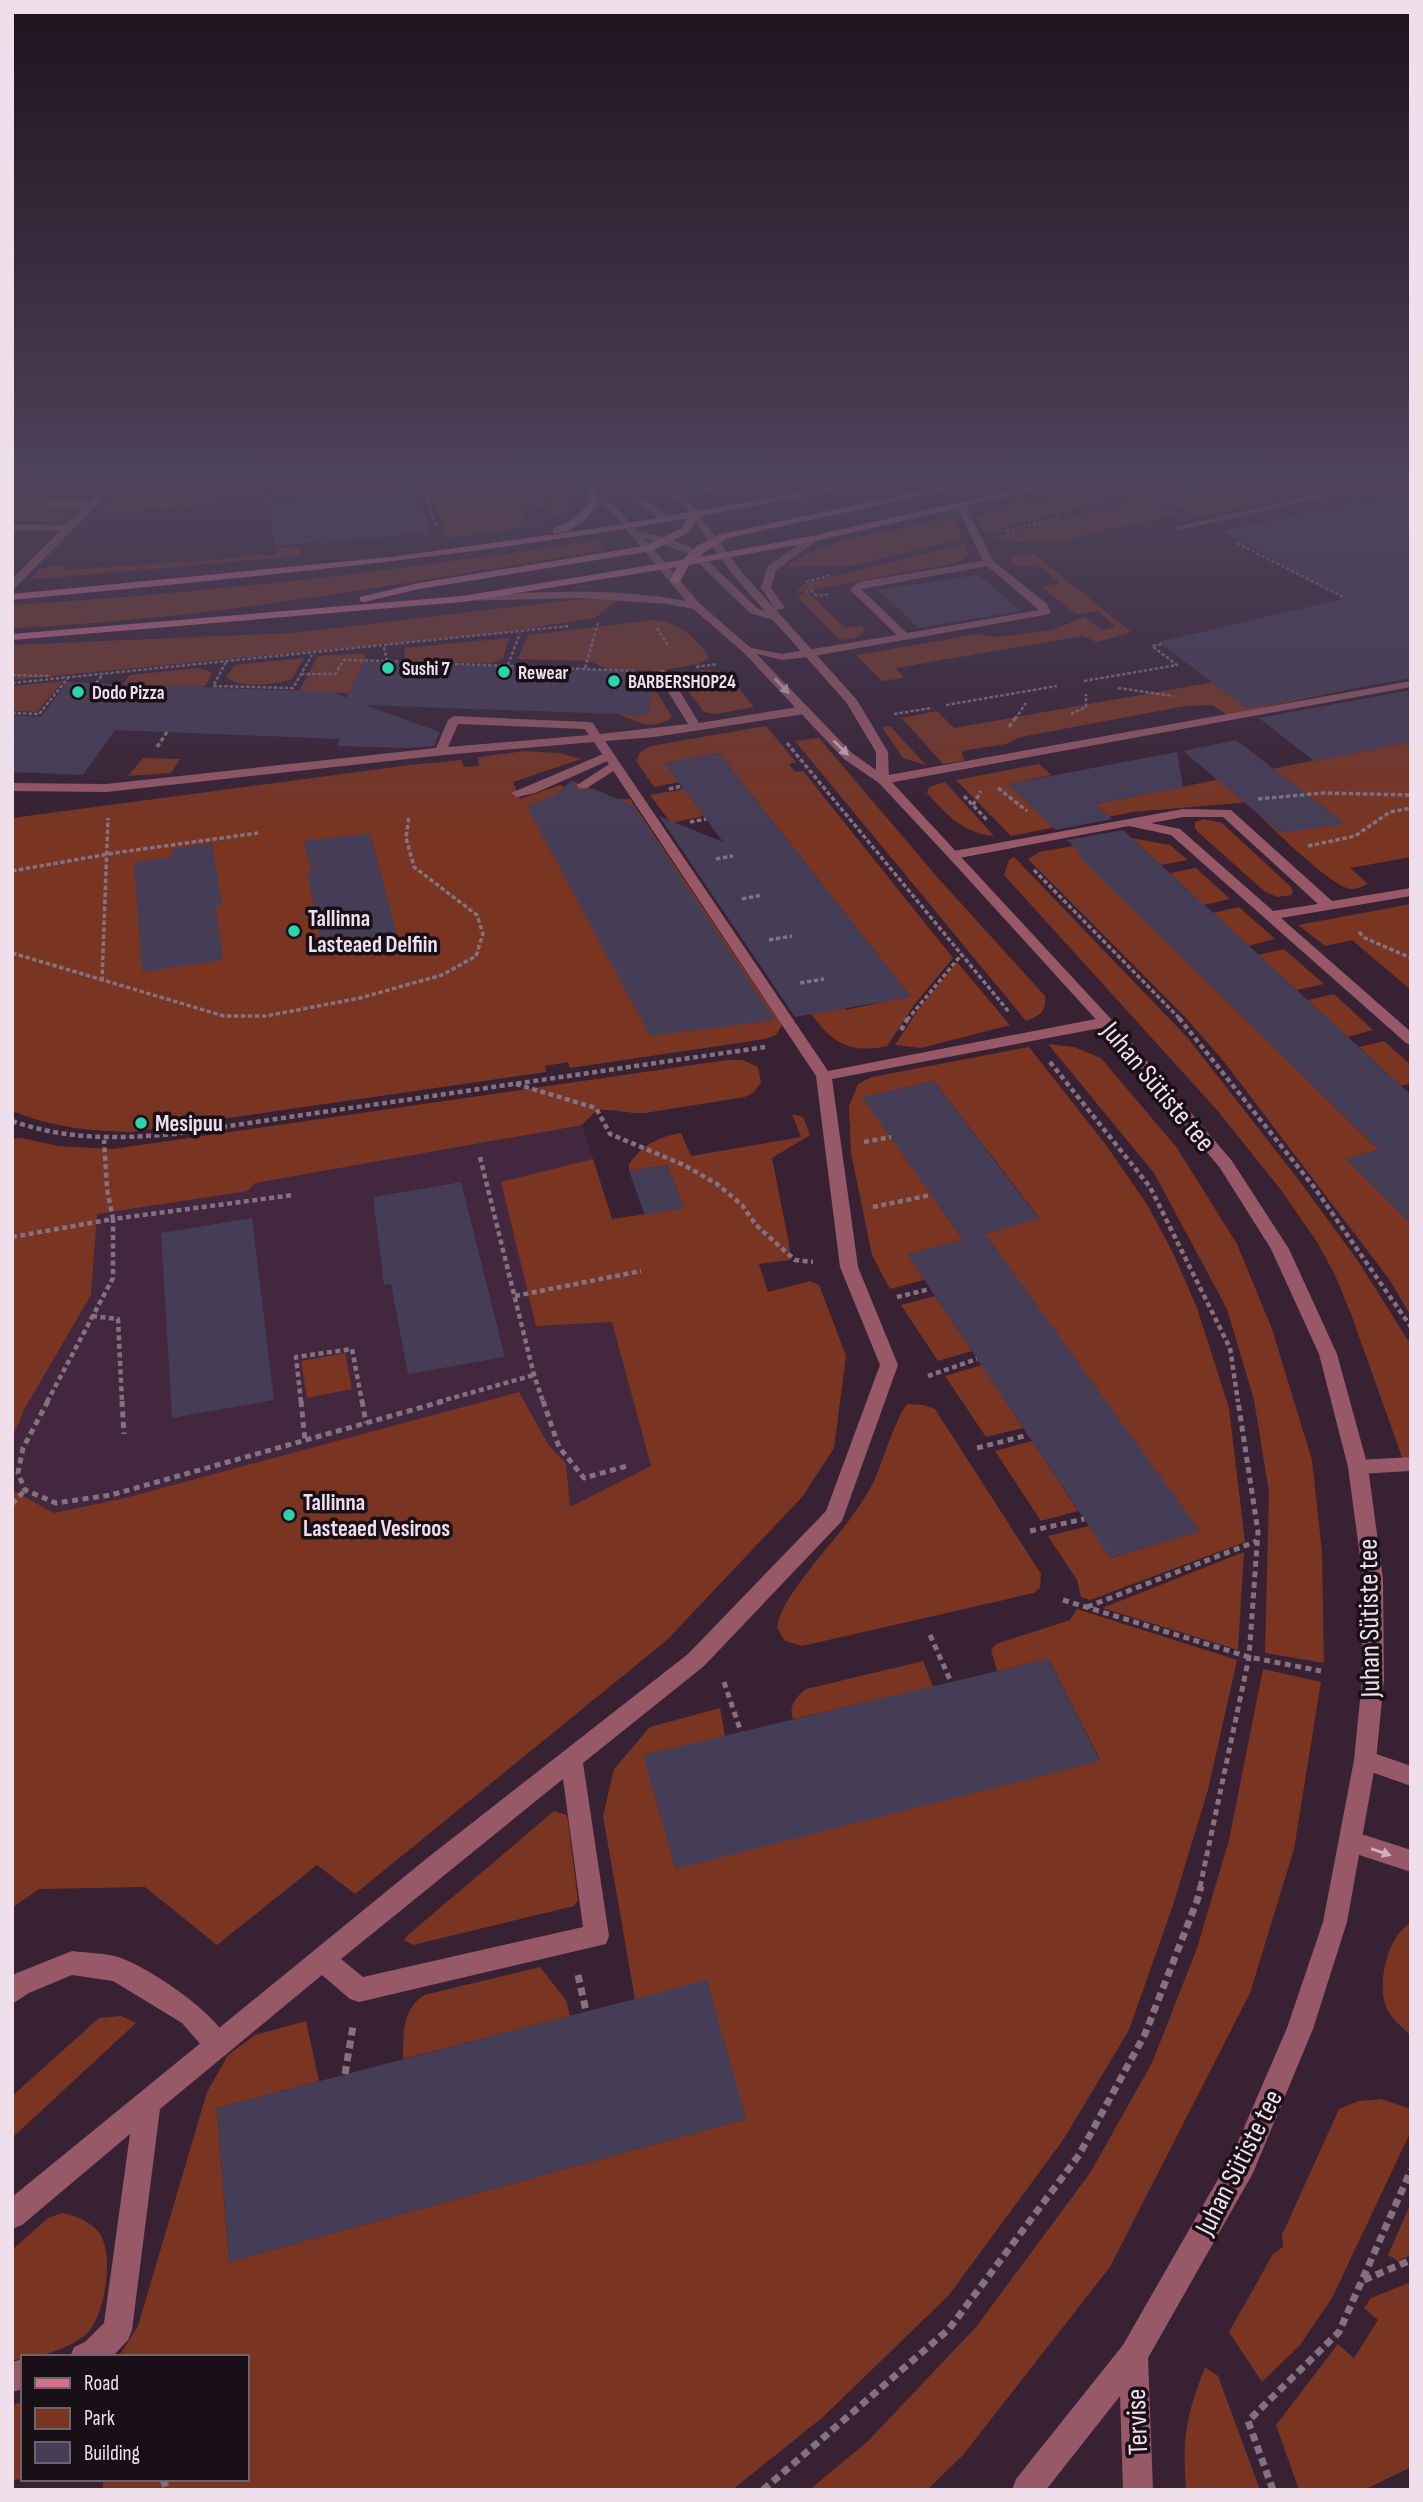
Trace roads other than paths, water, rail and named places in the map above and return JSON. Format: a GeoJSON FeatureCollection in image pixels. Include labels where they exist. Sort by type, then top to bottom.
{"type":"FeatureCollection","features":[{"type":"Feature","properties":{"kind":"main road"},"geometry":{"type":"LineString","coordinates":[[309,613],[375,597]]}},
{"type":"Feature","properties":{"kind":"main road"},"geometry":{"type":"LineString","coordinates":[[12,637],[476,597]]}},
{"type":"Feature","properties":{"kind":"street"},"geometry":{"type":"LineString","coordinates":[[462,599],[514,597]]}},
{"type":"Feature","properties":{"kind":"street"},"geometry":{"type":"LineString","coordinates":[[644,597],[696,606]]}},
{"type":"Feature","properties":{"kind":"street","name":"Juhan Sütiste tee"},"geometry":{"type":"LineString","coordinates":[[688,597],[747,650],[848,756],[883,780],[954,855],[1106,1022],[1226,1165],[1280,1249],[1328,1354],[1359,1467],[1373,1580],[1373,1681],[1366,1760],[1335,1922],[1290,2054],[1243,2163],[1133,2355],[1027,2490]]}},
{"type":"Feature","properties":{"kind":"street"},"geometry":{"type":"LineString","coordinates":[[739,597],[754,611],[775,617]]}},
{"type":"Feature","properties":{"kind":"street"},"geometry":{"type":"LineString","coordinates":[[758,597],[850,700],[882,752],[883,780],[1411,684]]}},
{"type":"Feature","properties":{"kind":"street"},"geometry":{"type":"LineString","coordinates":[[773,597],[780,608],[775,617]]}},
{"type":"Feature","properties":{"kind":"street"},"geometry":{"type":"LineString","coordinates":[[862,597],[906,638]]}},
{"type":"Feature","properties":{"kind":"street"},"geometry":{"type":"LineString","coordinates":[[747,650],[782,657],[808,654],[1046,612],[1031,597]]}},
{"type":"Feature","properties":{"kind":"street"},"geometry":{"type":"LineString","coordinates":[[662,672],[695,726]]}},
{"type":"Feature","properties":{"kind":"street"},"geometry":{"type":"LineString","coordinates":[[12,787],[106,788],[444,751],[654,733],[804,710]]}},
{"type":"Feature","properties":{"kind":"street"},"geometry":{"type":"LineString","coordinates":[[12,2215],[321,1959],[696,1660],[835,1515],[889,1365],[849,1267],[824,1076],[589,726],[454,720],[442,747],[444,751]]}},
{"type":"Feature","properties":{"kind":"street"},"geometry":{"type":"LineString","coordinates":[[583,785],[611,761]]}},
{"type":"Feature","properties":{"kind":"street"},"geometry":{"type":"LineString","coordinates":[[517,793],[611,761]]}},
{"type":"Feature","properties":{"kind":"street"},"geometry":{"type":"LineString","coordinates":[[954,855],[1183,813],[1226,813],[1329,906]]}},
{"type":"Feature","properties":{"kind":"street"},"geometry":{"type":"LineString","coordinates":[[1129,822],[1175,832],[1411,1040]]}},
{"type":"Feature","properties":{"kind":"street"},"geometry":{"type":"LineString","coordinates":[[1271,916],[1411,892]]}},
{"type":"Feature","properties":{"kind":"street"},"geometry":{"type":"LineString","coordinates":[[824,1076],[1106,1022]]}},
{"type":"Feature","properties":{"kind":"street"},"geometry":{"type":"LineString","coordinates":[[1359,1467],[1411,1464]]}},
{"type":"Feature","properties":{"kind":"street"},"geometry":{"type":"LineString","coordinates":[[321,1959],[359,1990],[597,1936],[571,1758]]}},
{"type":"Feature","properties":{"kind":"street"},"geometry":{"type":"LineString","coordinates":[[1366,1760],[1411,1776]]}},
{"type":"Feature","properties":{"kind":"street"},"geometry":{"type":"LineString","coordinates":[[1352,1842],[1411,1861]]}},
{"type":"Feature","properties":{"kind":"street"},"geometry":{"type":"LineString","coordinates":[[12,1992],[20,1984],[72,1963],[117,1969],[191,2014],[218,2045]]}},
{"type":"Feature","properties":{"kind":"street"},"geometry":{"type":"LineString","coordinates":[[91,2355],[118,2330],[148,2103]]}},
{"type":"Feature","properties":{"kind":"street","name":"Tervise"},"geometry":{"type":"LineString","coordinates":[[1133,2355],[1138,2490]]}},
{"type":"Feature","properties":{"kind":"place","name":"Sushi 7"},"geometry":{"type":"Point","coordinates":[388,668]}},
{"type":"Feature","properties":{"kind":"place","name":"Rewear"},"geometry":{"type":"Point","coordinates":[504,672]}},
{"type":"Feature","properties":{"kind":"place","name":"BARBERSHOP24"},"geometry":{"type":"Point","coordinates":[614,681]}},
{"type":"Feature","properties":{"kind":"place","name":"Dodo Pizza"},"geometry":{"type":"Point","coordinates":[78,692]}},
{"type":"Feature","properties":{"kind":"place","name":"Tallinna Lasteaed Delfiin"},"geometry":{"type":"Point","coordinates":[294,931]}},
{"type":"Feature","properties":{"kind":"place","name":"Mesipuu"},"geometry":{"type":"Point","coordinates":[141,1123]}},
{"type":"Feature","properties":{"kind":"place","name":"Tallinna Lasteaed Vesiroos"},"geometry":{"type":"Point","coordinates":[289,1515]}}]}
